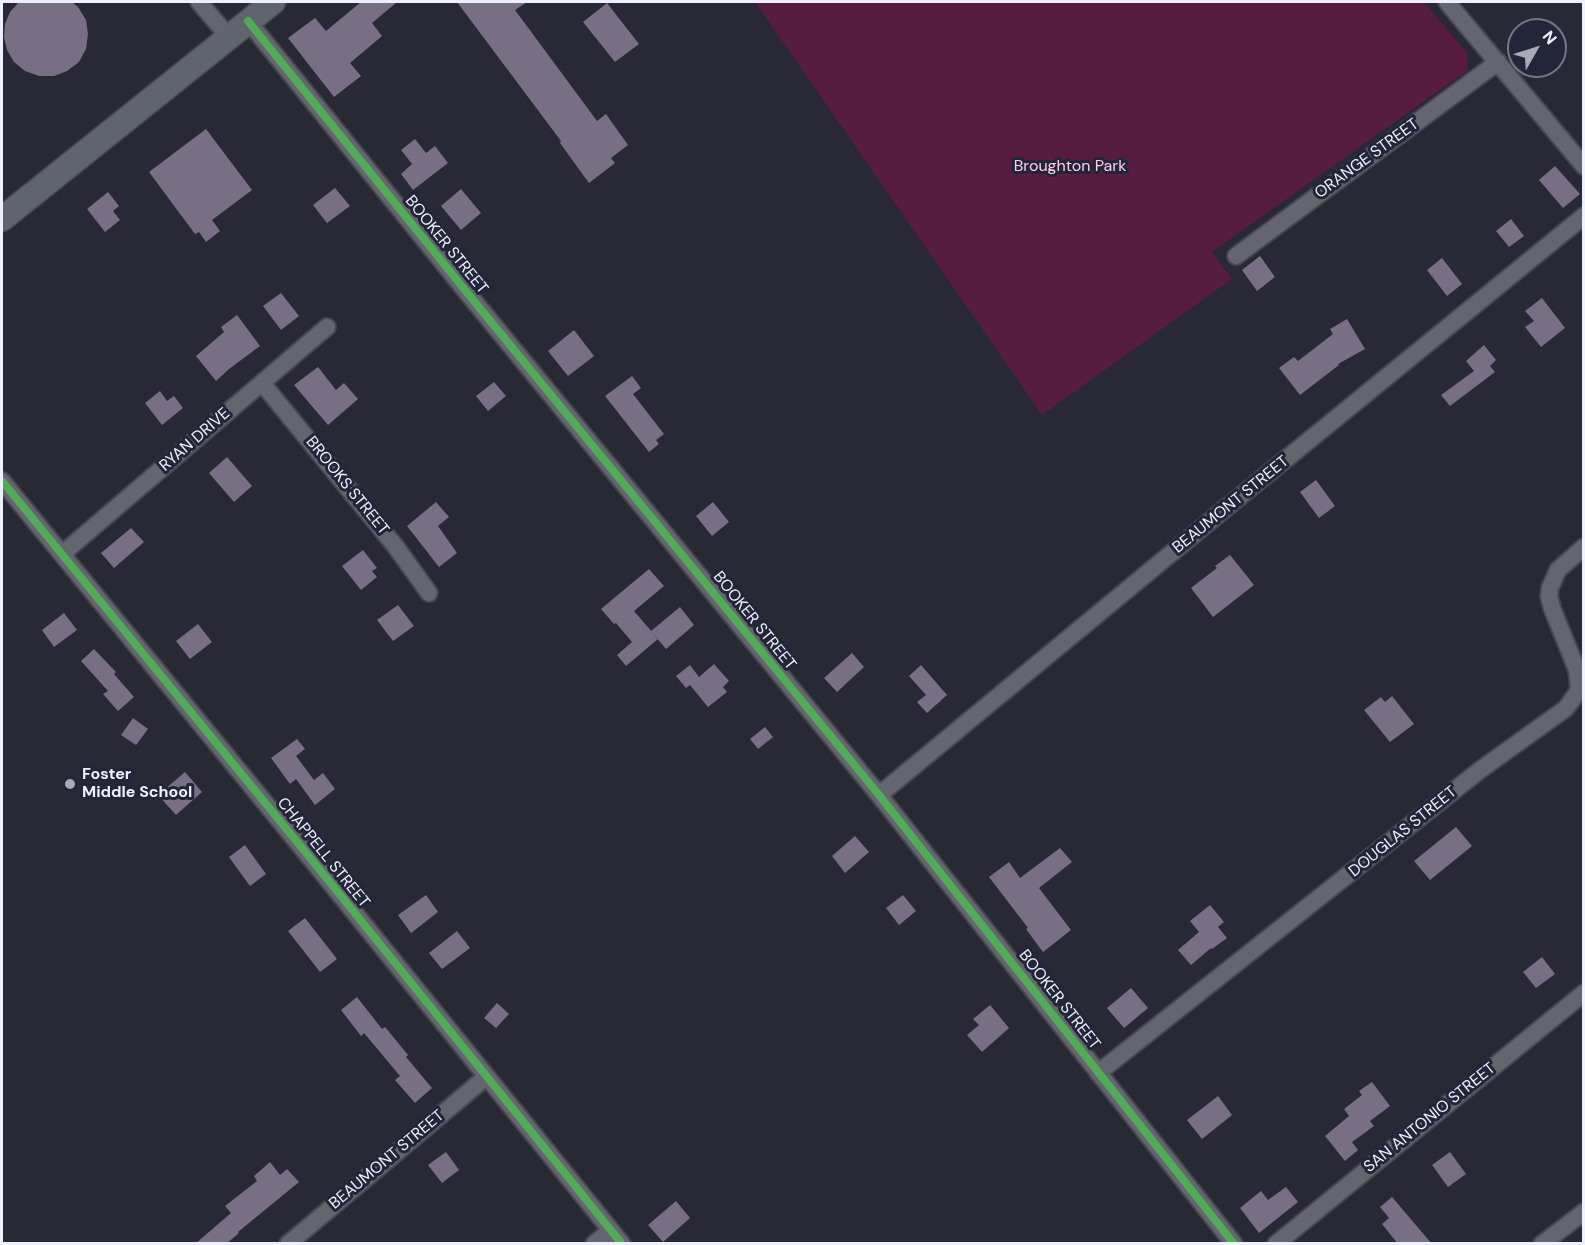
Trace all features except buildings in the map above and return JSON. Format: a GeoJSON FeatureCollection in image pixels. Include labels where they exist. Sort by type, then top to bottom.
{"type":"FeatureCollection","features":[{"type":"Feature","properties":{"kind":"street"},"geometry":{"type":"LineString","coordinates":[[199,2],[228,36]]}},
{"type":"Feature","properties":{"kind":"street"},"geometry":{"type":"LineString","coordinates":[[2,219],[273,2]]}},
{"type":"Feature","properties":{"kind":"street"},"geometry":{"type":"LineString","coordinates":[[1448,2],[1584,166]]}},
{"type":"Feature","properties":{"kind":"street","name":"BOOKER STREET"},"geometry":{"type":"LineString","coordinates":[[248,21],[879,795],[1234,1244]]}},
{"type":"Feature","properties":{"kind":"street","name":"ORANGE STREET"},"geometry":{"type":"LineString","coordinates":[[1236,256],[1498,62]]}},
{"type":"Feature","properties":{"kind":"street","name":"BEAUMONT STREET"},"geometry":{"type":"LineString","coordinates":[[879,795],[1217,515],[1584,216]]}},
{"type":"Feature","properties":{"kind":"street","name":"RYAN DRIVE"},"geometry":{"type":"LineString","coordinates":[[62,554],[327,327]]}},
{"type":"Feature","properties":{"kind":"street","name":"BROOKS STREET"},"geometry":{"type":"LineString","coordinates":[[262,383],[396,547],[429,593]]}},
{"type":"Feature","properties":{"kind":"street","name":"CHAPPELL STREET"},"geometry":{"type":"LineString","coordinates":[[2,481],[622,1244]]}},
{"type":"Feature","properties":{"kind":"street","name":"DOUGLAS STREET"},"geometry":{"type":"LineString","coordinates":[[1098,1073],[1480,770],[1565,709],[1575,698],[1579,688],[1577,670],[1552,608],[1550,588],[1558,570],[1584,547]]}},
{"type":"Feature","properties":{"kind":"street","name":"SAN ANTONIO STREET"},"geometry":{"type":"LineString","coordinates":[[1276,1244],[1584,993]]}},
{"type":"Feature","properties":{"kind":"street","name":"BEAUMONT STREET"},"geometry":{"type":"LineString","coordinates":[[288,1244],[486,1077]]}},
{"type":"Feature","properties":{"kind":"street"},"geometry":{"type":"LineString","coordinates":[[1542,1244],[1584,1212]]}},
{"type":"Feature","properties":{"kind":"street"},"geometry":{"type":"LineString","coordinates":[[594,1244],[611,1230]]}},
{"type":"Feature","properties":{"kind":"green space","name":"Broughton Park"},"geometry":{"type":"Polygon","coordinates":[[[755,2],[1424,2],[1467,53],[1468,70],[1212,252],[1232,279],[1042,415],[755,2]]]}},
{"type":"Feature","properties":{"kind":"cycle path"},"geometry":{"type":"LineString","coordinates":[[248,21],[469,295],[879,795],[1234,1244]]}},
{"type":"Feature","properties":{"kind":"cycle path"},"geometry":{"type":"LineString","coordinates":[[2,481],[622,1244]]}},
{"type":"Feature","properties":{"kind":"place","name":"Foster Middle School"},"geometry":{"type":"Point","coordinates":[70,784]}}]}
